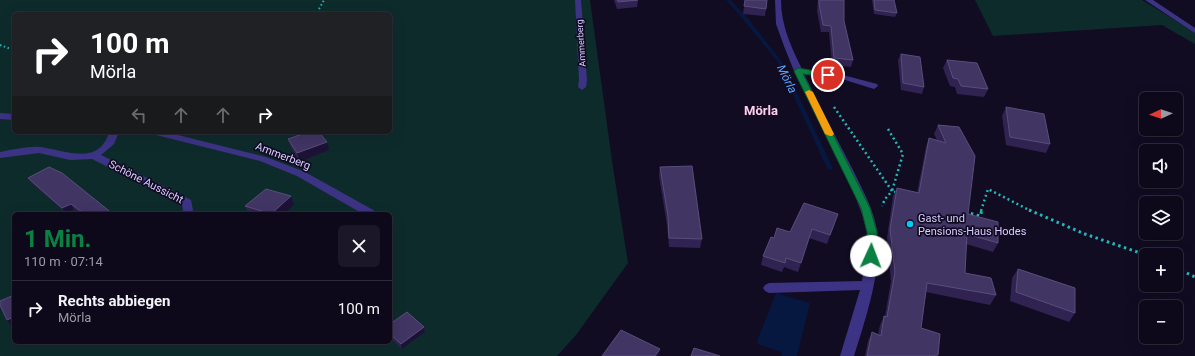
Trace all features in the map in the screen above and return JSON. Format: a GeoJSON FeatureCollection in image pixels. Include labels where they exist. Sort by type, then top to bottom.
{"type":"FeatureCollection","features":[{"type":"Feature","properties":{"kind":"street","name":"Ammerberg"},"geometry":{"type":"LineString","coordinates":[[578,0],[583,80],[582,87]]}},
{"type":"Feature","properties":{"kind":"street"},"geometry":{"type":"LineString","coordinates":[[778,0],[779,22],[784,40],[865,208],[872,232],[871,256],[867,285],[848,356]]}},
{"type":"Feature","properties":{"kind":"street"},"geometry":{"type":"LineString","coordinates":[[1148,0],[1195,31]]}},
{"type":"Feature","properties":{"kind":"street"},"geometry":{"type":"LineString","coordinates":[[798,71],[843,77],[874,86]]}},
{"type":"Feature","properties":{"kind":"street"},"geometry":{"type":"LineString","coordinates":[[0,116],[12,117]]}},
{"type":"Feature","properties":{"kind":"street","name":"Schöne Aussicht"},"geometry":{"type":"LineString","coordinates":[[94,156],[111,142],[113,134]]}},
{"type":"Feature","properties":{"kind":"street","name":"Ammerberg"},"geometry":{"type":"LineString","coordinates":[[163,134],[263,159],[301,174],[368,212]]}},
{"type":"Feature","properties":{"kind":"street","name":"Schöne Aussicht"},"geometry":{"type":"LineString","coordinates":[[0,155],[39,150],[70,157],[94,156],[187,202],[188,210],[186,212]]}},
{"type":"Feature","properties":{"kind":"street"},"geometry":{"type":"LineString","coordinates":[[769,288],[867,285]]}},
{"type":"Feature","properties":{"kind":"path"},"geometry":{"type":"LineString","coordinates":[[319,9],[324,0]]}},
{"type":"Feature","properties":{"kind":"path"},"geometry":{"type":"LineString","coordinates":[[0,45],[12,49]]}},
{"type":"Feature","properties":{"kind":"path"},"geometry":{"type":"LineString","coordinates":[[833,106],[892,191],[900,193]]}},
{"type":"Feature","properties":{"kind":"path"},"geometry":{"type":"LineString","coordinates":[[885,199],[892,191],[903,154],[888,129]]}},
{"type":"Feature","properties":{"kind":"path"},"geometry":{"type":"LineString","coordinates":[[958,210],[980,216],[988,189],[1016,205],[1056,223],[1139,253]]}},
{"type":"Feature","properties":{"kind":"path"},"geometry":{"type":"LineString","coordinates":[[1183,271],[1195,277]]}},
{"type":"Feature","properties":{"kind":"green space"},"geometry":{"type":"Polygon","coordinates":[[[0,0],[590,0],[612,161],[628,263],[576,335],[557,356],[0,356],[0,0]]]}},
{"type":"Feature","properties":{"kind":"green space"},"geometry":{"type":"Polygon","coordinates":[[[975,0],[1142,0],[1195,32],[1195,44],[1162,25],[993,36],[975,0]]]}},
{"type":"Feature","properties":{"kind":"water"},"geometry":{"type":"Polygon","coordinates":[[[776,293],[810,303],[797,356],[782,356],[781,352],[758,344],[757,341],[776,293]]]}},
{"type":"Feature","properties":{"kind":"building"},"geometry":{"type":"Polygon","coordinates":[[[617,0],[638,0],[618,2],[617,0]]]}},
{"type":"Feature","properties":{"kind":"building"},"geometry":{"type":"Polygon","coordinates":[[[745,0],[767,0],[766,9],[744,6],[745,0]]]}},
{"type":"Feature","properties":{"kind":"building"},"geometry":{"type":"Polygon","coordinates":[[[819,0],[844,0],[844,21],[853,60],[834,58],[831,26],[823,25],[819,0]]]}},
{"type":"Feature","properties":{"kind":"building"},"geometry":{"type":"Polygon","coordinates":[[[874,0],[894,0],[897,13],[875,10],[874,0]]]}},
{"type":"Feature","properties":{"kind":"building"},"geometry":{"type":"Polygon","coordinates":[[[901,54],[920,57],[924,87],[903,83],[901,54]]]}},
{"type":"Feature","properties":{"kind":"building"},"geometry":{"type":"Polygon","coordinates":[[[947,60],[977,63],[988,89],[961,86],[958,79],[953,78],[947,60]]]}},
{"type":"Feature","properties":{"kind":"building"},"geometry":{"type":"Polygon","coordinates":[[[1006,107],[1044,114],[1050,144],[1010,137],[1006,107]]]}},
{"type":"Feature","properties":{"kind":"building"},"geometry":{"type":"Polygon","coordinates":[[[938,125],[959,127],[975,156],[968,214],[998,222],[998,243],[967,234],[965,273],[991,278],[996,295],[927,283],[921,328],[940,334],[938,355],[867,356],[872,332],[881,336],[884,316],[887,317],[895,272],[890,229],[897,188],[919,193],[929,138],[946,143],[938,125]]]}},
{"type":"Feature","properties":{"kind":"building"},"geometry":{"type":"Polygon","coordinates":[[[302,134],[321,134],[327,142],[297,153],[288,139],[302,134]]]}},
{"type":"Feature","properties":{"kind":"building"},"geometry":{"type":"Polygon","coordinates":[[[692,166],[702,239],[669,238],[668,216],[660,167],[692,166]]]}},
{"type":"Feature","properties":{"kind":"building"},"geometry":{"type":"Polygon","coordinates":[[[49,167],[62,173],[111,212],[82,212],[71,204],[62,208],[28,178],[49,167]]]}},
{"type":"Feature","properties":{"kind":"building"},"geometry":{"type":"Polygon","coordinates":[[[266,189],[291,196],[273,212],[264,212],[245,206],[266,189]]]}},
{"type":"Feature","properties":{"kind":"building"},"geometry":{"type":"Polygon","coordinates":[[[804,203],[838,214],[830,235],[812,229],[801,263],[786,258],[785,263],[763,256],[771,237],[774,238],[777,228],[790,232],[804,203]]]}},
{"type":"Feature","properties":{"kind":"building"},"geometry":{"type":"Polygon","coordinates":[[[1018,269],[1075,288],[1075,313],[1016,292],[1018,269]]]}},
{"type":"Feature","properties":{"kind":"building"},"geometry":{"type":"Polygon","coordinates":[[[12,296],[12,318],[7,320],[0,305],[0,301],[12,296]]]}},
{"type":"Feature","properties":{"kind":"building"},"geometry":{"type":"Polygon","coordinates":[[[407,312],[424,327],[401,344],[392,336],[392,323],[407,312]]]}},
{"type":"Feature","properties":{"kind":"building"},"geometry":{"type":"Polygon","coordinates":[[[621,330],[660,349],[655,356],[602,356],[621,330]]]}},
{"type":"Feature","properties":{"kind":"building"},"geometry":{"type":"Polygon","coordinates":[[[694,348],[720,356],[691,356],[694,348]]]}},
{"type":"Feature","properties":{"kind":"waterway","name":"Mörla"},"geometry":{"type":"LineString","coordinates":[[728,0],[744,17],[780,62],[830,168]]}},
{"type":"Feature","properties":{"kind":"slow traffic"},"geometry":{"type":"LineString","coordinates":[[809,92],[830,134]]}},
{"type":"Feature","properties":{"kind":"place","name":"Gast- und Pensions-Haus Hodes"},"geometry":{"type":"Point","coordinates":[910,224]}},
{"type":"Feature","properties":{"kind":"district","name":"Mörla"},"geometry":{"type":"Point","coordinates":[761,110]}},
{"type":"Feature","properties":{"kind":"route"},"geometry":{"type":"LineString","coordinates":[[828,75],[798,71],[865,208],[872,232],[871,256]]}}]}
